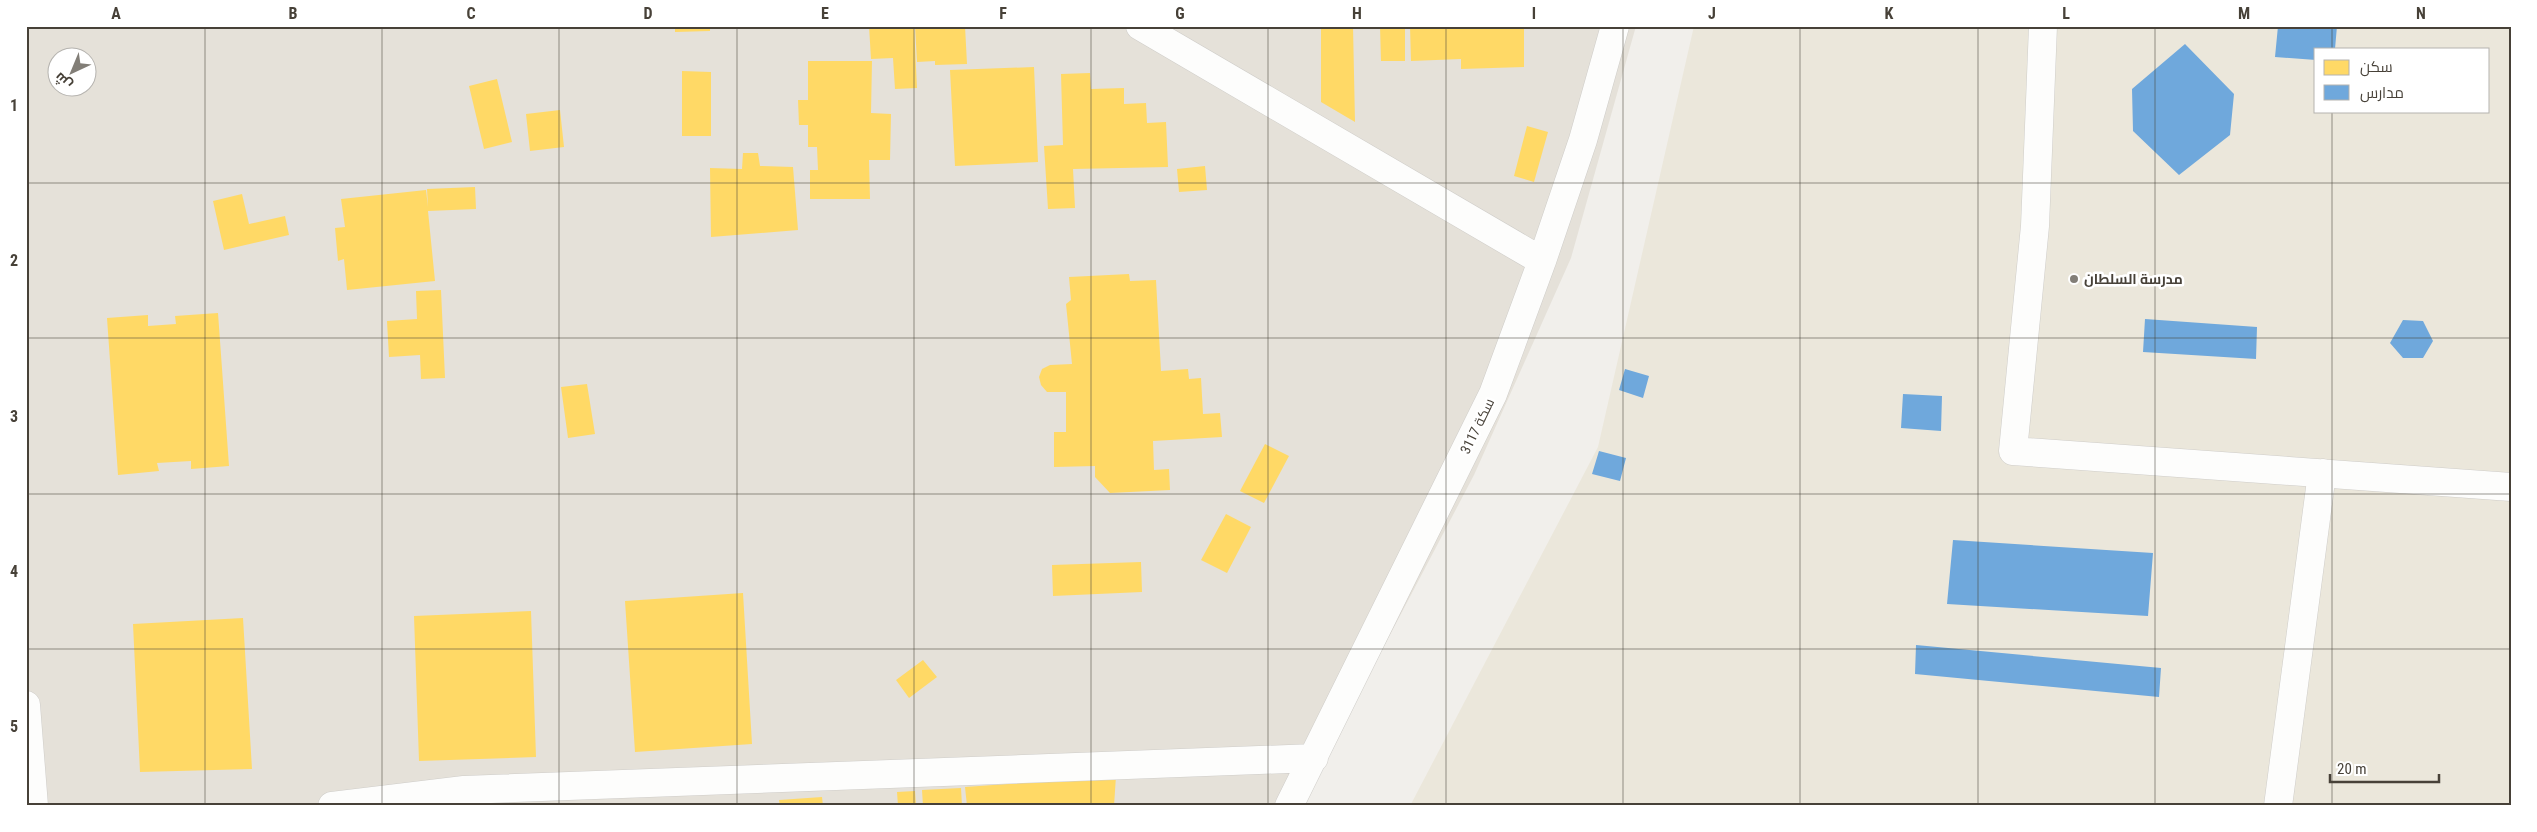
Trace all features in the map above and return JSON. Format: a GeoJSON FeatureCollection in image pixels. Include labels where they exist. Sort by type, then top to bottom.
{"type":"FeatureCollection","features":[{"type":"Feature","properties":{"kind":"street"},"geometry":{"type":"LineString","coordinates":[[1140,26],[1542,262]]}},
{"type":"Feature","properties":{"kind":"street","name":"سكة 3117"},"geometry":{"type":"LineString","coordinates":[[1289,806],[1492,394],[1542,262],[1583,140],[1616,26]]}},
{"type":"Feature","properties":{"kind":"street"},"geometry":{"type":"LineString","coordinates":[[2043,26],[2035,226],[2013,451],[2511,486]]}},
{"type":"Feature","properties":{"kind":"street"},"geometry":{"type":"LineString","coordinates":[[2278,806],[2322,473]]}},
{"type":"Feature","properties":{"kind":"street"},"geometry":{"type":"LineString","coordinates":[[26,705],[34,806]]}},
{"type":"Feature","properties":{"kind":"street"},"geometry":{"type":"LineString","coordinates":[[332,806],[464,790],[1314,758]]}},
{"type":"Feature","properties":{"kind":"shaded area"},"geometry":{"type":"Polygon","coordinates":[[[26,26],[1636,26],[1571,258],[1474,475],[1300,806],[26,806],[26,26]]]}},
{"type":"Feature","properties":{"kind":"shaded area","name":"مدرسة السلطان"},"geometry":{"type":"Polygon","coordinates":[[[1694,26],[2511,26],[2511,806],[1410,806],[1598,447],[1694,26]]]}},
{"type":"Feature","properties":{"kind":"building: سكن"},"geometry":{"type":"Polygon","coordinates":[[[675,26],[710,26],[710,31],[675,32],[675,26]]]}},
{"type":"Feature","properties":{"kind":"building: سكن"},"geometry":{"type":"Polygon","coordinates":[[[869,26],[914,26],[917,88],[895,89],[893,58],[871,59],[869,26]]]}},
{"type":"Feature","properties":{"kind":"building: سكن"},"geometry":{"type":"Polygon","coordinates":[[[915,26],[965,26],[967,64],[935,65],[935,61],[917,62],[915,26]]]}},
{"type":"Feature","properties":{"kind":"building: سكن"},"geometry":{"type":"Polygon","coordinates":[[[1321,26],[1353,26],[1355,122],[1321,102],[1321,26]]]}},
{"type":"Feature","properties":{"kind":"building: سكن"},"geometry":{"type":"Polygon","coordinates":[[[1380,26],[1405,26],[1405,61],[1381,61],[1380,26]]]}},
{"type":"Feature","properties":{"kind":"building: سكن"},"geometry":{"type":"Polygon","coordinates":[[[1410,26],[1524,26],[1524,67],[1461,69],[1461,59],[1411,61],[1410,26]]]}},
{"type":"Feature","properties":{"kind":"building: سكن"},"geometry":{"type":"Polygon","coordinates":[[[808,61],[872,61],[871,113],[891,114],[890,160],[869,160],[870,199],[810,199],[810,170],[818,170],[817,147],[808,147],[808,125],[799,125],[798,100],[808,100],[808,61]]]}},
{"type":"Feature","properties":{"kind":"building: سكن"},"geometry":{"type":"Polygon","coordinates":[[[1034,67],[1038,162],[955,166],[950,70],[1034,67]]]}},
{"type":"Feature","properties":{"kind":"building: سكن"},"geometry":{"type":"Polygon","coordinates":[[[682,71],[711,72],[711,136],[682,136],[682,71]]]}},
{"type":"Feature","properties":{"kind":"building: سكن"},"geometry":{"type":"Polygon","coordinates":[[[1090,73],[1091,89],[1124,88],[1124,104],[1146,103],[1147,123],[1166,122],[1168,167],[1073,169],[1075,208],[1048,209],[1044,146],[1063,145],[1061,74],[1090,73]]]}},
{"type":"Feature","properties":{"kind":"building: سكن"},"geometry":{"type":"Polygon","coordinates":[[[497,79],[512,142],[484,149],[469,86],[497,79]]]}},
{"type":"Feature","properties":{"kind":"building: سكن"},"geometry":{"type":"Polygon","coordinates":[[[560,110],[564,147],[530,151],[526,114],[560,110]]]}},
{"type":"Feature","properties":{"kind":"building: سكن"},"geometry":{"type":"Polygon","coordinates":[[[1527,126],[1548,132],[1534,182],[1514,176],[1527,126]]]}},
{"type":"Feature","properties":{"kind":"building: سكن"},"geometry":{"type":"Polygon","coordinates":[[[743,153],[758,153],[760,166],[793,167],[798,230],[711,237],[710,168],[742,169],[743,153]]]}},
{"type":"Feature","properties":{"kind":"building: سكن"},"geometry":{"type":"Polygon","coordinates":[[[1205,166],[1207,190],[1179,192],[1177,169],[1205,166]]]}},
{"type":"Feature","properties":{"kind":"building: سكن"},"geometry":{"type":"Polygon","coordinates":[[[475,187],[476,209],[428,211],[435,281],[347,290],[344,259],[338,261],[335,228],[345,227],[341,199],[426,190],[428,207],[427,189],[475,187]]]}},
{"type":"Feature","properties":{"kind":"building: سكن"},"geometry":{"type":"Polygon","coordinates":[[[242,194],[249,224],[285,216],[289,235],[224,250],[213,201],[242,194]]]}},
{"type":"Feature","properties":{"kind":"building: سكن"},"geometry":{"type":"Polygon","coordinates":[[[1129,274],[1130,281],[1156,280],[1161,371],[1188,369],[1189,379],[1201,378],[1203,414],[1220,413],[1222,437],[1153,441],[1154,470],[1169,469],[1170,490],[1110,493],[1095,477],[1095,466],[1054,467],[1054,432],[1066,432],[1066,392],[1047,392],[1041,385],[1039,377],[1042,369],[1050,365],[1072,364],[1066,304],[1071,300],[1069,277],[1129,274]]]}},
{"type":"Feature","properties":{"kind":"building: سكن"},"geometry":{"type":"Polygon","coordinates":[[[441,290],[445,378],[421,379],[420,355],[389,357],[387,321],[417,319],[416,291],[441,290]]]}},
{"type":"Feature","properties":{"kind":"building: سكن"},"geometry":{"type":"Polygon","coordinates":[[[218,313],[229,466],[191,469],[191,461],[157,463],[159,471],[118,475],[107,318],[148,315],[148,326],[176,324],[175,316],[218,313]]]}},
{"type":"Feature","properties":{"kind":"building: سكن"},"geometry":{"type":"Polygon","coordinates":[[[587,384],[595,434],[568,438],[561,387],[587,384]]]}},
{"type":"Feature","properties":{"kind":"building: سكن"},"geometry":{"type":"Polygon","coordinates":[[[1265,444],[1289,456],[1264,503],[1240,491],[1265,444]]]}},
{"type":"Feature","properties":{"kind":"building: سكن"},"geometry":{"type":"Polygon","coordinates":[[[1226,514],[1251,527],[1227,573],[1201,560],[1226,514]]]}},
{"type":"Feature","properties":{"kind":"building: سكن"},"geometry":{"type":"Polygon","coordinates":[[[1141,562],[1142,592],[1053,596],[1052,565],[1141,562]]]}},
{"type":"Feature","properties":{"kind":"building: سكن"},"geometry":{"type":"Polygon","coordinates":[[[743,593],[752,744],[635,752],[625,601],[743,593]]]}},
{"type":"Feature","properties":{"kind":"building: سكن"},"geometry":{"type":"Polygon","coordinates":[[[531,611],[536,757],[419,761],[414,616],[531,611]]]}},
{"type":"Feature","properties":{"kind":"building: سكن"},"geometry":{"type":"Polygon","coordinates":[[[243,618],[252,769],[140,772],[133,624],[243,618]]]}},
{"type":"Feature","properties":{"kind":"building: سكن"},"geometry":{"type":"Polygon","coordinates":[[[923,660],[937,677],[909,698],[896,680],[923,660]]]}},
{"type":"Feature","properties":{"kind":"building: سكن"},"geometry":{"type":"Polygon","coordinates":[[[1116,776],[1114,806],[967,806],[965,787],[1116,776]]]}},
{"type":"Feature","properties":{"kind":"building: سكن"},"geometry":{"type":"Polygon","coordinates":[[[961,788],[962,806],[923,806],[922,790],[961,788]]]}},
{"type":"Feature","properties":{"kind":"building: سكن"},"geometry":{"type":"Polygon","coordinates":[[[915,791],[916,806],[898,806],[897,792],[915,791]]]}},
{"type":"Feature","properties":{"kind":"building: سكن"},"geometry":{"type":"Polygon","coordinates":[[[822,797],[823,806],[780,806],[779,800],[822,797]]]}},
{"type":"Feature","properties":{"kind":"building: مدارس"},"geometry":{"type":"Polygon","coordinates":[[[2278,26],[2337,26],[2335,48],[2314,48],[2314,60],[2275,57],[2278,26]]]}},
{"type":"Feature","properties":{"kind":"building: مدارس"},"geometry":{"type":"Polygon","coordinates":[[[2185,44],[2234,94],[2230,135],[2179,175],[2133,131],[2132,89],[2185,44]]]}},
{"type":"Feature","properties":{"kind":"building: مدارس"},"geometry":{"type":"Polygon","coordinates":[[[2145,319],[2257,327],[2256,359],[2143,352],[2145,319]]]}},
{"type":"Feature","properties":{"kind":"building: مدارس"},"geometry":{"type":"Polygon","coordinates":[[[2403,320],[2423,321],[2433,341],[2423,358],[2403,358],[2390,343],[2403,320]]]}},
{"type":"Feature","properties":{"kind":"building: مدارس"},"geometry":{"type":"Polygon","coordinates":[[[1625,369],[1649,376],[1643,398],[1619,390],[1625,369]]]}},
{"type":"Feature","properties":{"kind":"building: مدارس"},"geometry":{"type":"Polygon","coordinates":[[[1903,394],[1942,396],[1941,431],[1901,428],[1903,394]]]}},
{"type":"Feature","properties":{"kind":"building: مدارس"},"geometry":{"type":"Polygon","coordinates":[[[1599,451],[1626,458],[1620,481],[1592,474],[1599,451]]]}},
{"type":"Feature","properties":{"kind":"building: مدارس"},"geometry":{"type":"Polygon","coordinates":[[[1953,540],[2153,553],[2148,616],[1947,604],[1953,540]]]}},
{"type":"Feature","properties":{"kind":"building: مدارس"},"geometry":{"type":"Polygon","coordinates":[[[1916,645],[2161,668],[2159,697],[1915,674],[1916,645]]]}},
{"type":"Feature","properties":{"kind":"place","name":"مدرسة السلطان"},"geometry":{"type":"Point","coordinates":[2074,279]}}]}
